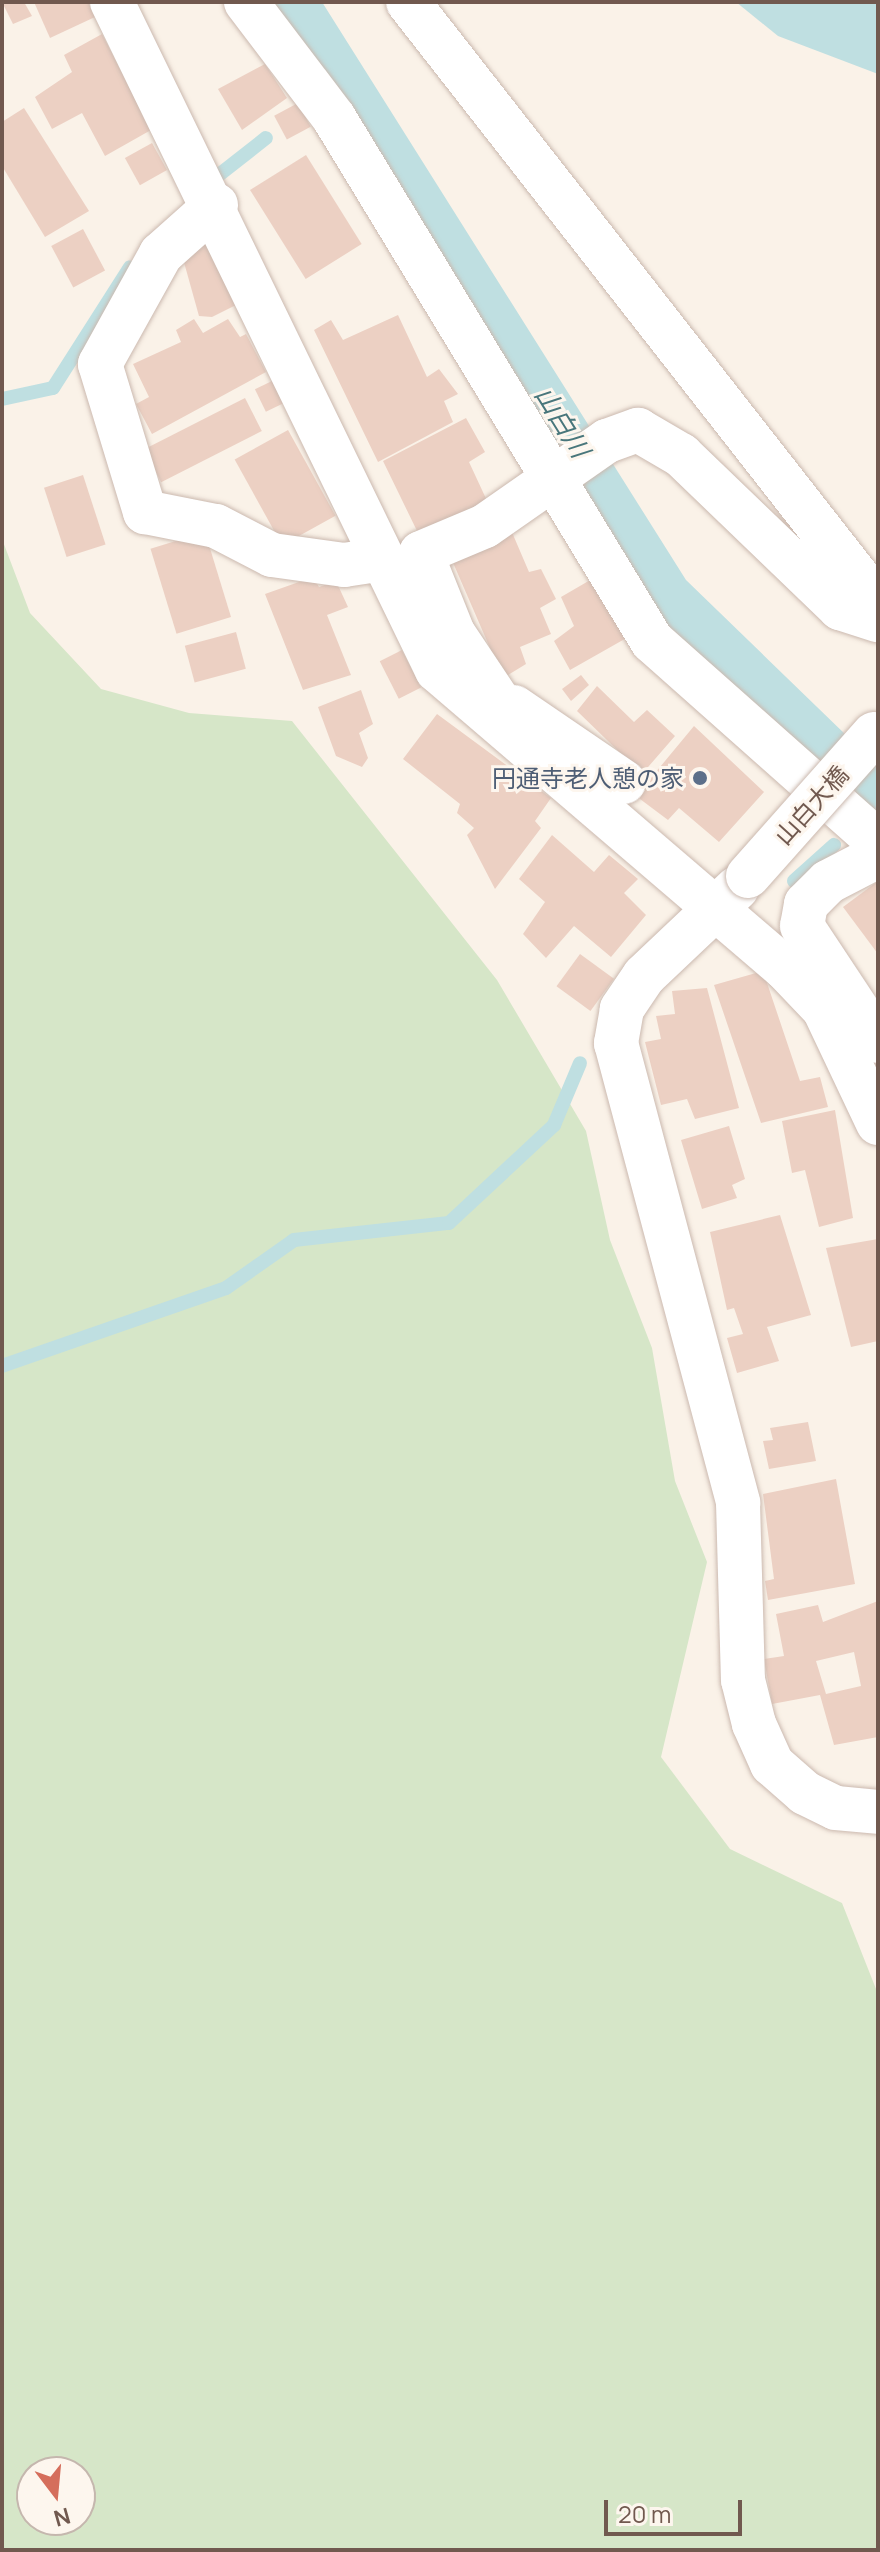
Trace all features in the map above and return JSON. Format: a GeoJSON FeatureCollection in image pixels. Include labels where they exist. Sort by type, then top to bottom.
{"type":"FeatureCollection","features":[{"type":"Feature","properties":{"kind":"street"},"geometry":{"type":"LineString","coordinates":[[112,2],[216,205],[437,670],[495,710],[624,782]]}},
{"type":"Feature","properties":{"kind":"street"},"geometry":{"type":"LineString","coordinates":[[246,2],[334,118],[652,641],[878,842]]}},
{"type":"Feature","properties":{"kind":"street"},"geometry":{"type":"LineString","coordinates":[[408,2],[878,603]]}},
{"type":"Feature","properties":{"kind":"street"},"geometry":{"type":"LineString","coordinates":[[216,205],[161,254],[100,364],[145,512],[216,526],[272,555],[344,565],[384,559]]}},
{"type":"Feature","properties":{"kind":"street"},"geometry":{"type":"LineString","coordinates":[[877,1117],[824,1009],[720,908],[495,710],[453,633],[421,553],[485,526],[607,441],[638,430],[681,455],[840,608],[878,620]]}},
{"type":"Feature","properties":{"kind":"street","name":"山白大橋"},"geometry":{"type":"LineString","coordinates":[[876,732],[720,908],[644,976],[622,1009],[616,1043],[738,1503],[743,1680],[754,1724],[772,1764],[805,1793],[836,1808],[878,1812]]}},
{"type":"Feature","properties":{"kind":"street"},"geometry":{"type":"LineString","coordinates":[[878,856],[828,882],[806,904],[802,926],[878,1041]]}},
{"type":"Feature","properties":{"kind":"green space"},"geometry":{"type":"Polygon","coordinates":[[[2,539],[30,613],[101,689],[189,713],[292,721],[497,980],[586,1131],[610,1240],[652,1348],[675,1481],[707,1562],[661,1757],[730,1849],[842,1903],[878,1994],[878,2550],[2,2550],[2,539]]]}},
{"type":"Feature","properties":{"kind":"water","name":"山白川"},"geometry":{"type":"Polygon","coordinates":[[[273,2],[322,2],[686,580],[878,766],[878,819],[666,628],[273,2]]]}},
{"type":"Feature","properties":{"kind":"water"},"geometry":{"type":"Polygon","coordinates":[[[736,2],[878,2],[878,74],[778,36],[736,2]]]}},
{"type":"Feature","properties":{"kind":"building"},"geometry":{"type":"Polygon","coordinates":[[[2,2],[24,2],[32,16],[13,24],[2,2]]]}},
{"type":"Feature","properties":{"kind":"building"},"geometry":{"type":"Polygon","coordinates":[[[34,2],[88,2],[95,17],[50,38],[34,2]]]}},
{"type":"Feature","properties":{"kind":"building"},"geometry":{"type":"Polygon","coordinates":[[[102,34],[151,130],[105,156],[82,113],[52,129],[35,97],[72,72],[64,55],[102,34]]]}},
{"type":"Feature","properties":{"kind":"building"},"geometry":{"type":"Polygon","coordinates":[[[265,64],[287,98],[242,130],[218,89],[265,64]]]}},
{"type":"Feature","properties":{"kind":"building"},"geometry":{"type":"Polygon","coordinates":[[[298,103],[311,127],[287,140],[274,116],[298,103]]]}},
{"type":"Feature","properties":{"kind":"building"},"geometry":{"type":"Polygon","coordinates":[[[24,108],[89,211],[45,237],[2,166],[2,122],[24,108]]]}},
{"type":"Feature","properties":{"kind":"building"},"geometry":{"type":"Polygon","coordinates":[[[152,143],[167,170],[140,185],[125,158],[152,143]]]}},
{"type":"Feature","properties":{"kind":"building"},"geometry":{"type":"Polygon","coordinates":[[[306,155],[362,244],[306,279],[250,190],[306,155]]]}},
{"type":"Feature","properties":{"kind":"building"},"geometry":{"type":"Polygon","coordinates":[[[83,229],[105,270],[73,287],[51,246],[83,229]]]}},
{"type":"Feature","properties":{"kind":"building"},"geometry":{"type":"Polygon","coordinates":[[[206,237],[236,305],[212,317],[199,316],[180,248],[206,237]]]}},
{"type":"Feature","properties":{"kind":"building"},"geometry":{"type":"Polygon","coordinates":[[[398,315],[427,377],[439,369],[458,394],[444,401],[453,422],[378,462],[314,330],[331,320],[343,340],[398,315]]]}},
{"type":"Feature","properties":{"kind":"building"},"geometry":{"type":"Polygon","coordinates":[[[194,319],[203,333],[228,319],[240,337],[246,334],[266,372],[152,434],[136,404],[149,397],[133,364],[181,342],[176,330],[194,319]]]}},
{"type":"Feature","properties":{"kind":"building"},"geometry":{"type":"Polygon","coordinates":[[[272,381],[283,403],[266,412],[255,389],[272,381]]]}},
{"type":"Feature","properties":{"kind":"building"},"geometry":{"type":"Polygon","coordinates":[[[245,398],[262,431],[161,482],[144,449],[245,398]]]}},
{"type":"Feature","properties":{"kind":"building"},"geometry":{"type":"Polygon","coordinates":[[[466,418],[485,452],[469,462],[489,505],[419,535],[383,461],[466,418]]]}},
{"type":"Feature","properties":{"kind":"building"},"geometry":{"type":"Polygon","coordinates":[[[288,430],[336,516],[282,545],[235,460],[288,430]]]}},
{"type":"Feature","properties":{"kind":"building"},"geometry":{"type":"Polygon","coordinates":[[[83,475],[106,544],[67,557],[44,488],[83,475]]]}},
{"type":"Feature","properties":{"kind":"building"},"geometry":{"type":"Polygon","coordinates":[[[511,530],[529,572],[541,569],[556,599],[540,608],[551,634],[520,647],[526,664],[503,678],[451,558],[511,530]]]}},
{"type":"Feature","properties":{"kind":"building"},"geometry":{"type":"Polygon","coordinates":[[[205,532],[231,617],[177,634],[150,549],[205,532]]]}},
{"type":"Feature","properties":{"kind":"building"},"geometry":{"type":"Polygon","coordinates":[[[313,577],[319,587],[336,581],[348,607],[327,615],[351,675],[303,690],[265,594],[313,577]]]}},
{"type":"Feature","properties":{"kind":"building"},"geometry":{"type":"Polygon","coordinates":[[[592,579],[630,636],[570,670],[554,641],[574,626],[561,597],[592,579]]]}},
{"type":"Feature","properties":{"kind":"building"},"geometry":{"type":"Polygon","coordinates":[[[236,632],[246,669],[195,682],[185,646],[236,632]]]}},
{"type":"Feature","properties":{"kind":"building"},"geometry":{"type":"Polygon","coordinates":[[[402,650],[421,687],[399,699],[380,661],[402,650]]]}},
{"type":"Feature","properties":{"kind":"building"},"geometry":{"type":"Polygon","coordinates":[[[581,675],[589,685],[571,701],[562,689],[581,675]]]}},
{"type":"Feature","properties":{"kind":"building"},"geometry":{"type":"Polygon","coordinates":[[[597,686],[634,722],[647,710],[675,736],[642,774],[577,711],[597,686]]]}},
{"type":"Feature","properties":{"kind":"building"},"geometry":{"type":"Polygon","coordinates":[[[361,690],[373,724],[359,733],[368,758],[362,767],[336,756],[318,707],[361,690]]]}},
{"type":"Feature","properties":{"kind":"building"},"geometry":{"type":"Polygon","coordinates":[[[437,714],[551,798],[535,821],[541,828],[495,889],[467,835],[474,828],[457,813],[460,804],[403,759],[437,714]]]}},
{"type":"Feature","properties":{"kind":"building"},"geometry":{"type":"Polygon","coordinates":[[[694,726],[764,792],[719,842],[679,808],[668,820],[636,796],[694,726]]]}},
{"type":"Feature","properties":{"kind":"building"},"geometry":{"type":"Polygon","coordinates":[[[552,835],[594,872],[609,855],[638,879],[624,893],[646,915],[611,957],[574,926],[546,958],[523,934],[545,902],[519,879],[552,835]]]}},
{"type":"Feature","properties":{"kind":"building"},"geometry":{"type":"Polygon","coordinates":[[[878,881],[878,954],[843,907],[878,881]]]}},
{"type":"Feature","properties":{"kind":"building"},"geometry":{"type":"Polygon","coordinates":[[[580,954],[614,979],[590,1011],[556,986],[580,954]]]}},
{"type":"Feature","properties":{"kind":"building"},"geometry":{"type":"Polygon","coordinates":[[[763,971],[800,1081],[820,1077],[828,1107],[761,1123],[714,985],[763,971]]]}},
{"type":"Feature","properties":{"kind":"building"},"geometry":{"type":"Polygon","coordinates":[[[707,988],[739,1108],[695,1119],[687,1099],[661,1105],[645,1042],[661,1039],[656,1016],[675,1014],[672,991],[707,988]]]}},
{"type":"Feature","properties":{"kind":"building"},"geometry":{"type":"Polygon","coordinates":[[[835,1110],[853,1218],[819,1227],[805,1170],[792,1173],[782,1121],[835,1110]]]}},
{"type":"Feature","properties":{"kind":"building"},"geometry":{"type":"Polygon","coordinates":[[[729,1126],[745,1179],[732,1185],[737,1198],[702,1209],[681,1140],[729,1126]]]}},
{"type":"Feature","properties":{"kind":"building"},"geometry":{"type":"Polygon","coordinates":[[[780,1215],[811,1315],[767,1327],[779,1361],[737,1373],[727,1338],[743,1334],[734,1308],[727,1310],[710,1232],[780,1215]]]}},
{"type":"Feature","properties":{"kind":"building"},"geometry":{"type":"Polygon","coordinates":[[[878,1239],[878,1341],[851,1347],[826,1248],[878,1239]]]}},
{"type":"Feature","properties":{"kind":"building"},"geometry":{"type":"Polygon","coordinates":[[[808,1422],[816,1461],[769,1469],[763,1441],[773,1440],[770,1428],[808,1422]]]}},
{"type":"Feature","properties":{"kind":"building"},"geometry":{"type":"Polygon","coordinates":[[[836,1479],[855,1584],[768,1600],[765,1581],[774,1579],[763,1494],[836,1479]]]}},
{"type":"Feature","properties":{"kind":"building"},"geometry":{"type":"Polygon","coordinates":[[[878,1601],[878,1737],[834,1745],[820,1695],[772,1704],[764,1659],[784,1656],[776,1614],[818,1605],[823,1622],[878,1601]],[[854,1652],[816,1661],[826,1694],[861,1686],[854,1652]]]}},
{"type":"Feature","properties":{"kind":"waterway"},"geometry":{"type":"LineString","coordinates":[[206,185],[266,138]]}},
{"type":"Feature","properties":{"kind":"waterway"},"geometry":{"type":"LineString","coordinates":[[2,399],[53,388],[130,267]]}},
{"type":"Feature","properties":{"kind":"waterway"},"geometry":{"type":"LineString","coordinates":[[794,881],[834,845]]}},
{"type":"Feature","properties":{"kind":"waterway"},"geometry":{"type":"LineString","coordinates":[[2,1366],[226,1288],[294,1240],[449,1223],[554,1125],[580,1063]]}},
{"type":"Feature","properties":{"kind":"place","name":"円通寺老人憩の家"},"geometry":{"type":"Point","coordinates":[700,778]}}]}
